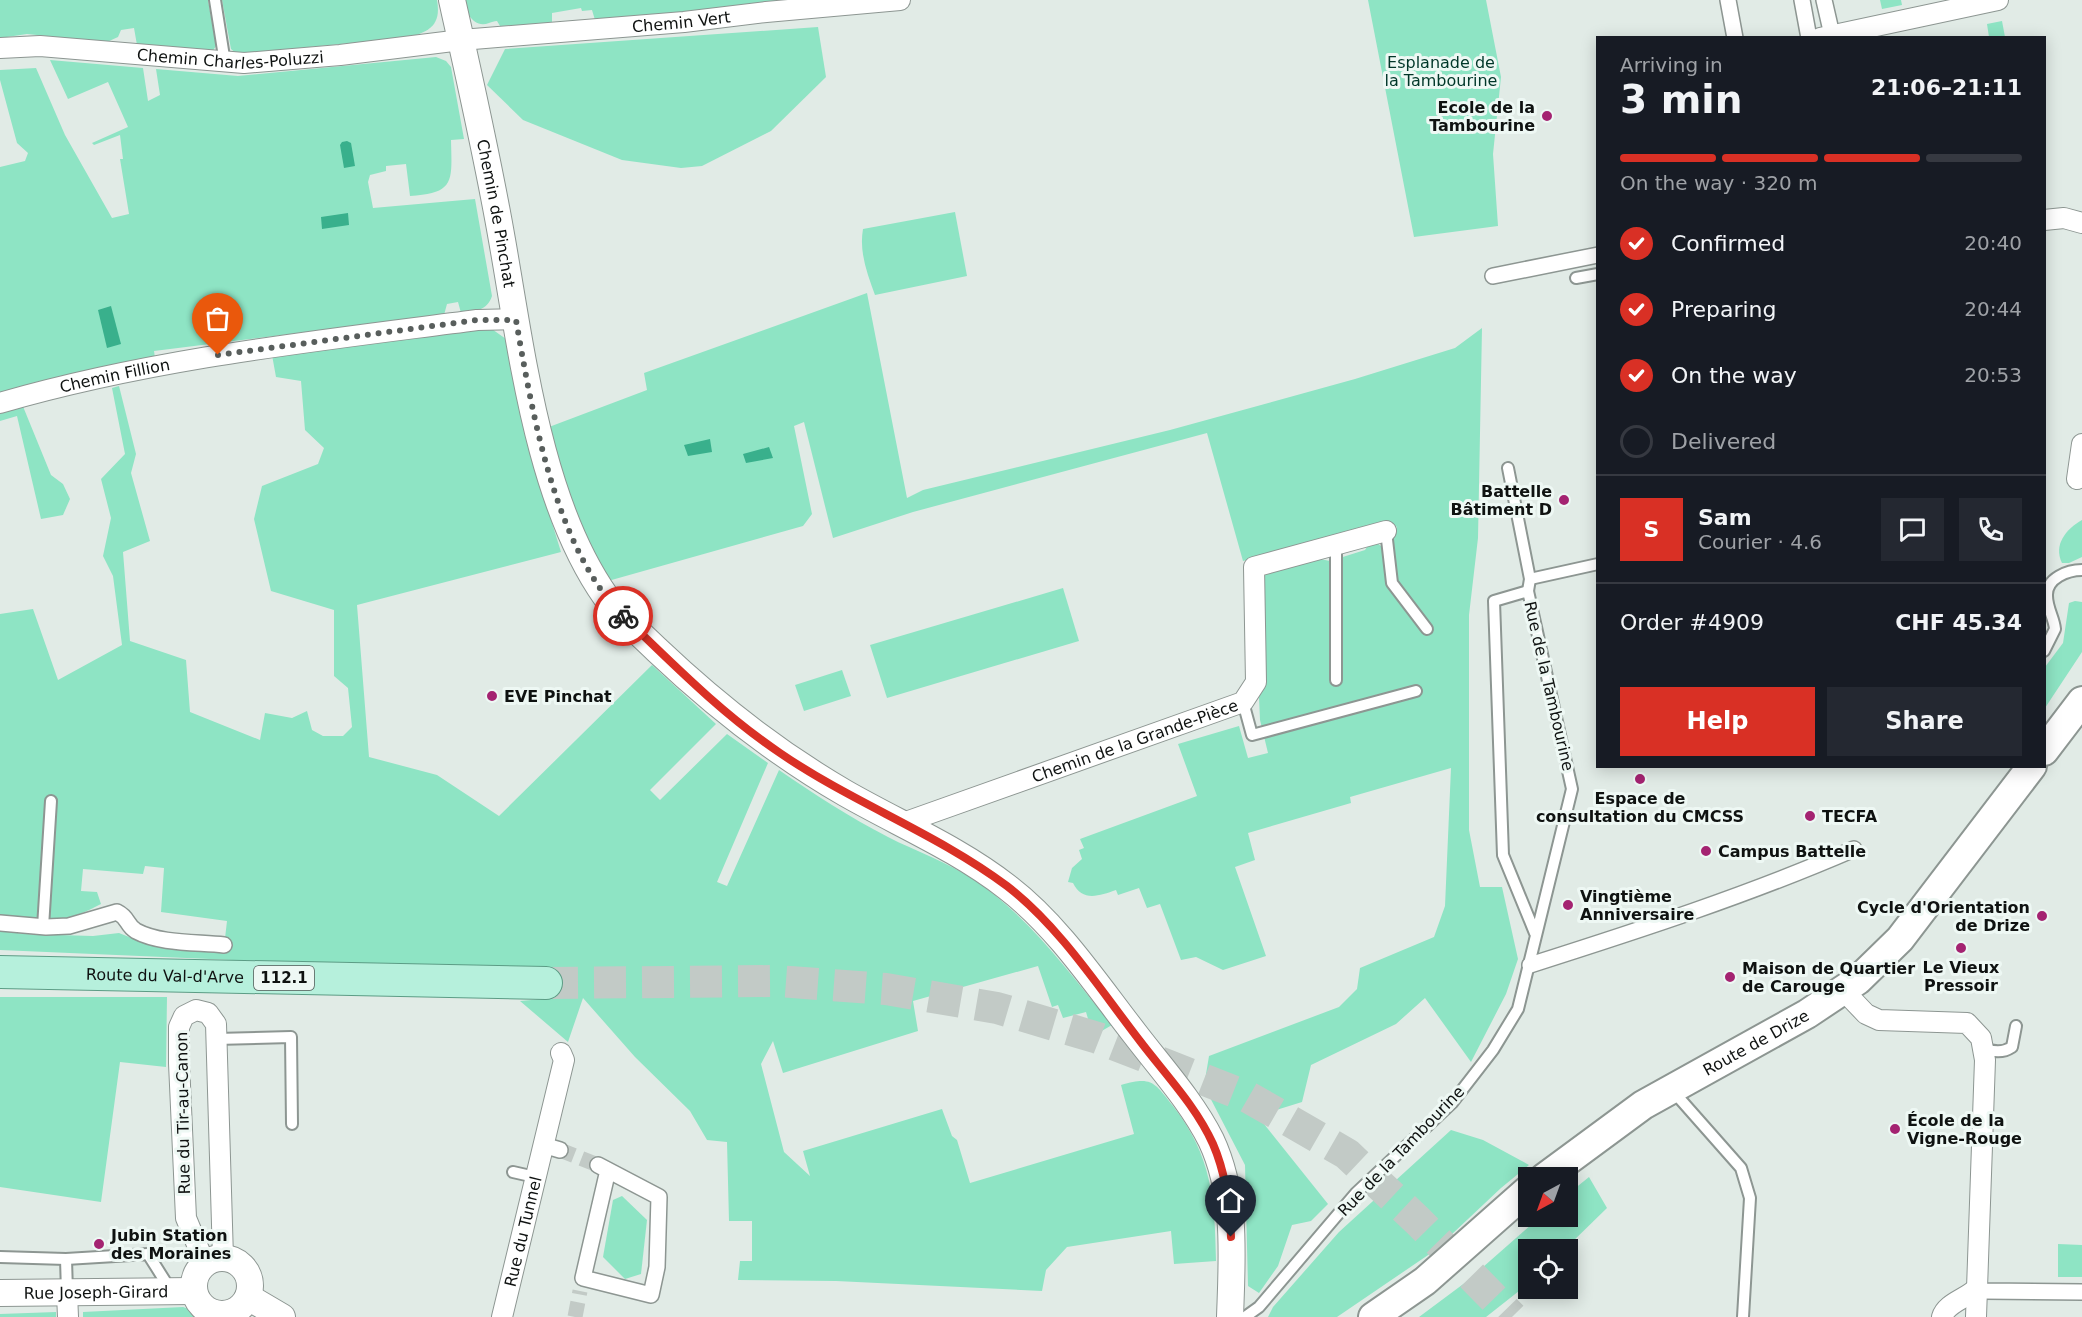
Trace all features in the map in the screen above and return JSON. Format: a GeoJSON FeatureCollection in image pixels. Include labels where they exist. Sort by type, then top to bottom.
{"type":"FeatureCollection","features":[{"type":"Feature","properties":{"kind":"main road"},"geometry":{"type":"LineString","coordinates":[[2046,748],[2082,701]]}},
{"type":"Feature","properties":{"kind":"main road","name":"Route de Drize"},"geometry":{"type":"LineString","coordinates":[[1558,1167],[1615,1124],[1671,1088],[1808,1014],[1844,991],[1872,968],[1900,939],[2030,768]]}},
{"type":"Feature","properties":{"kind":"main road","name":"Route du Val-d'Arve"},"geometry":{"type":"LineString","coordinates":[[0,972],[546,983]]}},
{"type":"Feature","properties":{"kind":"main road"},"geometry":{"type":"LineString","coordinates":[[1373,1317],[1425,1281],[1518,1199]]}},
{"type":"Feature","properties":{"kind":"street","name":"Chemin de Pinchat"},"geometry":{"type":"LineString","coordinates":[[452,0],[471,79],[533,407],[556,495],[582,558],[609,602],[699,689],[780,753],[845,793],[968,859],[1008,887],[1044,920],[1107,997],[1202,1125],[1222,1168],[1227,1190],[1232,1256],[1230,1317]]}},
{"type":"Feature","properties":{"kind":"street","name":"Chemin Vert"},"geometry":{"type":"LineString","coordinates":[[461,40],[684,22],[900,0]]}},
{"type":"Feature","properties":{"kind":"street"},"geometry":{"type":"LineString","coordinates":[[1728,0],[1736,36]]}},
{"type":"Feature","properties":{"kind":"street"},"geometry":{"type":"LineString","coordinates":[[1802,0],[1809,36]]}},
{"type":"Feature","properties":{"kind":"street"},"geometry":{"type":"LineString","coordinates":[[1824,0],[1826,36],[1998,0]]}},
{"type":"Feature","properties":{"kind":"street","name":"Chemin Charles-Poluzzi"},"geometry":{"type":"LineString","coordinates":[[0,48],[40,46],[225,63],[340,55],[461,40]]}},
{"type":"Feature","properties":{"kind":"street"},"geometry":{"type":"LineString","coordinates":[[2046,220],[2064,218],[2082,223]]}},
{"type":"Feature","properties":{"kind":"street"},"geometry":{"type":"LineString","coordinates":[[1493,276],[1596,255]]}},
{"type":"Feature","properties":{"kind":"street","name":"Chemin Fillion"},"geometry":{"type":"LineString","coordinates":[[0,403],[121,372],[241,351],[477,320],[516,320]]}},
{"type":"Feature","properties":{"kind":"street"},"geometry":{"type":"LineString","coordinates":[[2077,479],[2082,444]]}},
{"type":"Feature","properties":{"kind":"street","name":"Chemin de la Grande-Pièce"},"geometry":{"type":"LineString","coordinates":[[903,824],[1243,702],[1256,682],[1254,567],[1386,531]]}},
{"type":"Feature","properties":{"kind":"street"},"geometry":{"type":"LineString","coordinates":[[1530,965],[1710,907],[1790,877],[1854,849]]}},
{"type":"Feature","properties":{"kind":"street"},"geometry":{"type":"LineString","coordinates":[[0,923],[43,927],[69,926],[117,912],[126,916],[134,930],[149,936],[224,945]]}},
{"type":"Feature","properties":{"kind":"street"},"geometry":{"type":"LineString","coordinates":[[1844,991],[1866,1014],[1879,1020],[1967,1023],[1976,1030],[1984,1048],[1976,1317]]}},
{"type":"Feature","properties":{"kind":"street","name":"Rue du Tir-au-Canon"},"geometry":{"type":"LineString","coordinates":[[196,1010],[208,1013],[216,1024],[214,1261],[186,1218],[179,1027],[184,1016],[196,1010]]}},
{"type":"Feature","properties":{"kind":"street","name":"Rue du Tunnel"},"geometry":{"type":"LineString","coordinates":[[502,1317],[535,1177],[552,1148],[564,1060],[561,1053]]}},
{"type":"Feature","properties":{"kind":"street"},"geometry":{"type":"LineString","coordinates":[[603,1168],[658,1197],[655,1276],[651,1295],[582,1284],[603,1168]]}},
{"type":"Feature","properties":{"kind":"street"},"geometry":{"type":"LineString","coordinates":[[214,1261],[239,1264],[248,1278],[248,1298],[230,1312],[211,1314],[182,1291],[197,1272],[214,1261]]}},
{"type":"Feature","properties":{"kind":"street"},"geometry":{"type":"LineString","coordinates":[[1977,1288],[1984,1291],[2082,1292]]}},
{"type":"Feature","properties":{"kind":"street"},"geometry":{"type":"LineString","coordinates":[[1942,1317],[1947,1307],[1967,1298],[1977,1288]]}},
{"type":"Feature","properties":{"kind":"street","name":"Rue Joseph-Girard"},"geometry":{"type":"LineString","coordinates":[[0,1293],[67,1305],[182,1291]]}},
{"type":"Feature","properties":{"kind":"street"},"geometry":{"type":"LineString","coordinates":[[248,1298],[282,1317]]}},
{"type":"Feature","properties":{"kind":"lane"},"geometry":{"type":"LineString","coordinates":[[215,0],[225,63]]}},
{"type":"Feature","properties":{"kind":"lane"},"geometry":{"type":"LineString","coordinates":[[1576,278],[1596,274]]}},
{"type":"Feature","properties":{"kind":"lane"},"geometry":{"type":"LineString","coordinates":[[1508,468],[1530,579],[1528,591]]}},
{"type":"Feature","properties":{"kind":"lane"},"geometry":{"type":"LineString","coordinates":[[1386,531],[1392,583],[1427,629]]}},
{"type":"Feature","properties":{"kind":"lane"},"geometry":{"type":"LineString","coordinates":[[1336,545],[1336,680]]}},
{"type":"Feature","properties":{"kind":"lane"},"geometry":{"type":"LineString","coordinates":[[1530,579],[1596,564]]}},
{"type":"Feature","properties":{"kind":"lane"},"geometry":{"type":"LineString","coordinates":[[2046,647],[2055,629],[2047,597],[2050,586],[2062,574],[2082,570]]}},
{"type":"Feature","properties":{"kind":"lane","name":"Rue de la Tambourine"},"geometry":{"type":"LineString","coordinates":[[1245,1317],[1259,1307],[1356,1193],[1452,1103],[1493,1050],[1518,1009],[1572,789],[1528,591],[1494,601],[1503,855],[1535,933]]}},
{"type":"Feature","properties":{"kind":"lane"},"geometry":{"type":"LineString","coordinates":[[1243,702],[1252,735],[1416,691]]}},
{"type":"Feature","properties":{"kind":"lane"},"geometry":{"type":"LineString","coordinates":[[43,927],[51,801]]}},
{"type":"Feature","properties":{"kind":"lane"},"geometry":{"type":"LineString","coordinates":[[1984,1048],[1992,1051],[2007,1051],[2012,1047],[2016,1026]]}},
{"type":"Feature","properties":{"kind":"lane"},"geometry":{"type":"LineString","coordinates":[[216,1039],[291,1037],[292,1124]]}},
{"type":"Feature","properties":{"kind":"lane"},"geometry":{"type":"LineString","coordinates":[[1671,1088],[1741,1168],[1750,1198],[1743,1317]]}},
{"type":"Feature","properties":{"kind":"lane"},"geometry":{"type":"LineString","coordinates":[[513,1172],[535,1177]]}},
{"type":"Feature","properties":{"kind":"lane"},"geometry":{"type":"LineString","coordinates":[[0,1257],[66,1259],[148,1254],[182,1291]]}},
{"type":"Feature","properties":{"kind":"lane"},"geometry":{"type":"LineString","coordinates":[[66,1259],[67,1305]]}},
{"type":"Feature","properties":{"kind":"green space"},"geometry":{"type":"Polygon","coordinates":[[[0,0],[208,0],[216,46],[212,52],[137,45],[134,28],[121,30],[118,37],[107,42],[27,34],[0,38],[0,0]]]}},
{"type":"Feature","properties":{"kind":"green space"},"geometry":{"type":"Polygon","coordinates":[[[222,0],[437,0],[438,9],[435,23],[431,27],[420,34],[404,38],[237,54],[231,49],[222,0]]]}},
{"type":"Feature","properties":{"kind":"green space"},"geometry":{"type":"Polygon","coordinates":[[[462,0],[822,0],[595,20],[592,10],[582,11],[581,8],[552,13],[552,24],[500,26],[497,21],[483,24],[474,21],[462,0]]]}},
{"type":"Feature","properties":{"kind":"green space","name":"Esplanade de la Tambourine"},"geometry":{"type":"Polygon","coordinates":[[[1368,0],[1486,0],[1501,77],[1493,154],[1498,226],[1414,237],[1368,0]]]}},
{"type":"Feature","properties":{"kind":"green space"},"geometry":{"type":"Polygon","coordinates":[[[1880,0],[1901,0],[1902,5],[1882,9],[1880,0]]]}},
{"type":"Feature","properties":{"kind":"green space"},"geometry":{"type":"Polygon","coordinates":[[[2002,21],[2005,36],[1989,36],[1987,24],[2002,21]]]}},
{"type":"Feature","properties":{"kind":"green space"},"geometry":{"type":"Polygon","coordinates":[[[818,27],[826,77],[771,131],[702,166],[681,168],[622,160],[523,120],[487,85],[505,49],[818,27]]]}},
{"type":"Feature","properties":{"kind":"green space"},"geometry":{"type":"Polygon","coordinates":[[[436,57],[446,61],[451,67],[464,139],[451,140],[451,166],[448,183],[436,192],[410,196],[406,164],[386,166],[386,171],[370,175],[368,182],[373,208],[475,199],[492,296],[487,305],[476,311],[461,313],[458,302],[447,304],[444,315],[154,351],[155,358],[0,396],[0,167],[25,161],[28,153],[17,143],[0,80],[0,70],[36,68],[65,135],[112,218],[129,214],[120,159],[123,159],[120,135],[94,145],[92,143],[128,127],[108,82],[68,99],[50,60],[143,68],[148,101],[160,95],[156,69],[238,76],[436,57]]]}},
{"type":"Feature","properties":{"kind":"green space"},"geometry":{"type":"Polygon","coordinates":[[[955,212],[967,276],[875,295],[863,254],[863,229],[955,212]]]}},
{"type":"Feature","properties":{"kind":"green space"},"geometry":{"type":"Polygon","coordinates":[[[867,293],[907,498],[923,490],[1170,430],[1355,379],[1455,348],[1482,328],[1478,538],[1469,615],[1469,830],[1480,887],[1502,887],[1518,959],[1506,994],[1471,1062],[1425,998],[1396,1024],[1311,1065],[1302,1102],[1273,1111],[1264,1124],[1328,1204],[1311,1221],[1292,1225],[1278,1266],[1259,1293],[1248,1286],[1245,1165],[1204,1086],[1209,1056],[1339,1007],[1357,989],[1360,968],[1434,937],[1445,906],[1451,768],[1350,797],[1351,803],[1248,833],[1255,860],[1235,867],[1266,956],[1223,970],[1196,957],[1181,960],[1160,904],[1147,908],[1139,888],[1118,895],[1116,890],[1092,896],[1081,893],[1073,883],[1068,882],[1072,868],[1082,859],[1079,850],[1084,848],[1080,839],[1197,796],[1178,744],[1239,726],[1248,758],[1268,753],[1260,720],[1259,697],[1264,669],[1262,579],[1266,574],[1315,558],[1330,561],[1365,550],[1369,544],[1376,542],[1382,547],[1397,527],[1388,521],[1243,561],[1207,433],[913,512],[833,538],[804,422],[794,426],[812,514],[803,526],[608,581],[584,541],[569,499],[549,427],[647,390],[644,373],[867,293]]]}},
{"type":"Feature","properties":{"kind":"green space"},"geometry":{"type":"Polygon","coordinates":[[[489,327],[506,339],[527,442],[561,552],[357,605],[369,757],[437,775],[499,816],[652,665],[716,724],[650,790],[660,800],[727,734],[768,763],[717,882],[727,886],[779,770],[859,821],[953,868],[994,895],[1048,947],[1112,1025],[1093,1036],[1086,1012],[1063,1018],[1058,1005],[1052,1007],[1038,966],[913,1001],[918,1031],[783,1073],[773,1041],[761,1064],[784,1152],[810,1176],[803,1151],[942,1109],[952,1136],[957,1140],[970,1183],[1134,1134],[1121,1085],[1146,1081],[1156,1086],[1173,1106],[1196,1143],[1203,1161],[1212,1198],[1216,1261],[1174,1264],[1171,1231],[1067,1247],[1046,1270],[1042,1291],[836,1281],[738,1280],[740,1261],[752,1261],[752,1221],[729,1221],[727,1142],[707,1140],[690,1111],[635,1057],[583,998],[568,1042],[520,1001],[543,999],[327,964],[0,950],[0,930],[24,934],[93,936],[119,933],[139,941],[178,946],[224,947],[227,921],[161,912],[164,868],[145,866],[143,874],[83,869],[81,891],[97,892],[101,904],[63,919],[40,921],[0,918],[0,614],[33,609],[58,680],[122,645],[113,576],[103,556],[111,518],[101,479],[125,454],[112,388],[119,386],[136,454],[131,473],[150,541],[123,552],[130,641],[186,660],[190,712],[260,740],[265,713],[292,718],[307,711],[312,730],[323,736],[343,736],[352,727],[348,688],[334,676],[334,610],[271,591],[254,519],[262,486],[318,464],[324,448],[305,430],[301,381],[276,377],[272,355],[489,327]]]}},
{"type":"Feature","properties":{"kind":"green space"},"geometry":{"type":"Polygon","coordinates":[[[22,404],[51,475],[63,484],[70,499],[63,515],[41,519],[17,416],[0,421],[0,411],[22,404]]]}},
{"type":"Feature","properties":{"kind":"green space"},"geometry":{"type":"Polygon","coordinates":[[[2082,520],[2082,557],[2069,563],[2062,563],[2060,544],[2066,533],[2082,520]]]}},
{"type":"Feature","properties":{"kind":"green space"},"geometry":{"type":"Polygon","coordinates":[[[1063,588],[1079,641],[887,698],[870,645],[1063,588]]]}},
{"type":"Feature","properties":{"kind":"green space"},"geometry":{"type":"Polygon","coordinates":[[[2082,602],[2082,652],[2046,706],[2046,666],[2063,643],[2069,603],[2082,602]]]}},
{"type":"Feature","properties":{"kind":"green space"},"geometry":{"type":"Polygon","coordinates":[[[842,670],[851,696],[804,711],[795,685],[842,670]]]}},
{"type":"Feature","properties":{"kind":"green space"},"geometry":{"type":"Polygon","coordinates":[[[0,997],[167,997],[166,1067],[120,1062],[101,1202],[0,1187],[0,997]]]}},
{"type":"Feature","properties":{"kind":"green space"},"geometry":{"type":"Polygon","coordinates":[[[1451,1130],[1483,1140],[1529,1165],[1518,1167],[1518,1174],[1434,1251],[1337,1317],[1268,1317],[1273,1307],[1339,1232],[1451,1130]]]}},
{"type":"Feature","properties":{"kind":"green space"},"geometry":{"type":"Polygon","coordinates":[[[1589,1177],[1607,1208],[1575,1239],[1518,1239],[1518,1292],[1486,1317],[1419,1317],[1466,1282],[1529,1227],[1578,1227],[1578,1186],[1589,1177]]]}},
{"type":"Feature","properties":{"kind":"green space"},"geometry":{"type":"Polygon","coordinates":[[[622,1196],[647,1220],[641,1274],[625,1279],[603,1257],[613,1200],[622,1196]]]}},
{"type":"Feature","properties":{"kind":"green space"},"geometry":{"type":"Polygon","coordinates":[[[2058,1244],[2082,1245],[2082,1277],[2058,1277],[2058,1244]]]}},
{"type":"Feature","properties":{"kind":"green space"},"geometry":{"type":"Polygon","coordinates":[[[183,1307],[192,1310],[199,1317],[83,1317],[83,1312],[183,1307]]]}},
{"type":"Feature","properties":{"kind":"green space"},"geometry":{"type":"Polygon","coordinates":[[[56,1312],[56,1317],[0,1317],[0,1314],[56,1312]]]}},
{"type":"Feature","properties":{"kind":"shaded area"},"geometry":{"type":"Polygon","coordinates":[[[347,141],[351,143],[355,166],[344,168],[340,145],[347,141]]]}},
{"type":"Feature","properties":{"kind":"shaded area"},"geometry":{"type":"Polygon","coordinates":[[[348,213],[349,225],[322,229],[321,217],[348,213]]]}},
{"type":"Feature","properties":{"kind":"shaded area"},"geometry":{"type":"Polygon","coordinates":[[[111,306],[121,344],[107,348],[98,310],[111,306]]]}},
{"type":"Feature","properties":{"kind":"shaded area"},"geometry":{"type":"Polygon","coordinates":[[[710,439],[712,452],[688,456],[684,445],[710,439]]]}},
{"type":"Feature","properties":{"kind":"shaded area"},"geometry":{"type":"Polygon","coordinates":[[[769,447],[773,458],[746,463],[743,454],[769,447]]]}},
{"type":"Feature","properties":{"kind":"tunnel"},"geometry":{"type":"LineString","coordinates":[[546,983],[777,981],[886,989],[997,1008],[1098,1038],[1248,1097],[1347,1154],[1418,1221],[1512,1317]]}},
{"type":"Feature","properties":{"kind":"tunnel"},"geometry":{"type":"LineString","coordinates":[[560,1150],[598,1165]]}},
{"type":"Feature","properties":{"kind":"tunnel"},"geometry":{"type":"LineString","coordinates":[[575,1317],[580,1291]]}},
{"type":"Feature","properties":{"kind":"way so far"},"geometry":{"type":"LineString","coordinates":[[218,355],[477,320],[516,320],[533,407],[556,495],[582,558],[609,602],[623,616]]}},
{"type":"Feature","properties":{"kind":"place","name":"Ecole de la Tambourine"},"geometry":{"type":"Point","coordinates":[1547,116]}},
{"type":"Feature","properties":{"kind":"place","name":"Battelle Bâtiment D"},"geometry":{"type":"Point","coordinates":[1564,500]}},
{"type":"Feature","properties":{"kind":"place","name":"EVE Pinchat"},"geometry":{"type":"Point","coordinates":[492,696]}},
{"type":"Feature","properties":{"kind":"place","name":"Espace de consultation du CMCSS"},"geometry":{"type":"Point","coordinates":[1640,779]}},
{"type":"Feature","properties":{"kind":"place","name":"TECFA"},"geometry":{"type":"Point","coordinates":[1810,816]}},
{"type":"Feature","properties":{"kind":"place","name":"Campus Battelle"},"geometry":{"type":"Point","coordinates":[1706,851]}},
{"type":"Feature","properties":{"kind":"place","name":"Vingtième Anniversaire"},"geometry":{"type":"Point","coordinates":[1568,905]}},
{"type":"Feature","properties":{"kind":"place","name":"Cycle d'Orientation de Drize"},"geometry":{"type":"Point","coordinates":[2042,916]}},
{"type":"Feature","properties":{"kind":"place","name":"Le Vieux Pressoir"},"geometry":{"type":"Point","coordinates":[1961,948]}},
{"type":"Feature","properties":{"kind":"place","name":"Maison de Quartier de Carouge"},"geometry":{"type":"Point","coordinates":[1730,977]}},
{"type":"Feature","properties":{"kind":"place","name":"École de la Vigne-Rouge"},"geometry":{"type":"Point","coordinates":[1895,1129]}},
{"type":"Feature","properties":{"kind":"place","name":"Jubin Station des Moraines"},"geometry":{"type":"Point","coordinates":[99,1244]}},
{"type":"Feature","properties":{"kind":"route"},"geometry":{"type":"LineString","coordinates":[[623,616],[699,689],[780,753],[845,793],[968,859],[1008,887],[1044,920],[1107,997],[1202,1125],[1214,1146],[1222,1168],[1227,1190],[1231,1237]]}}]}
